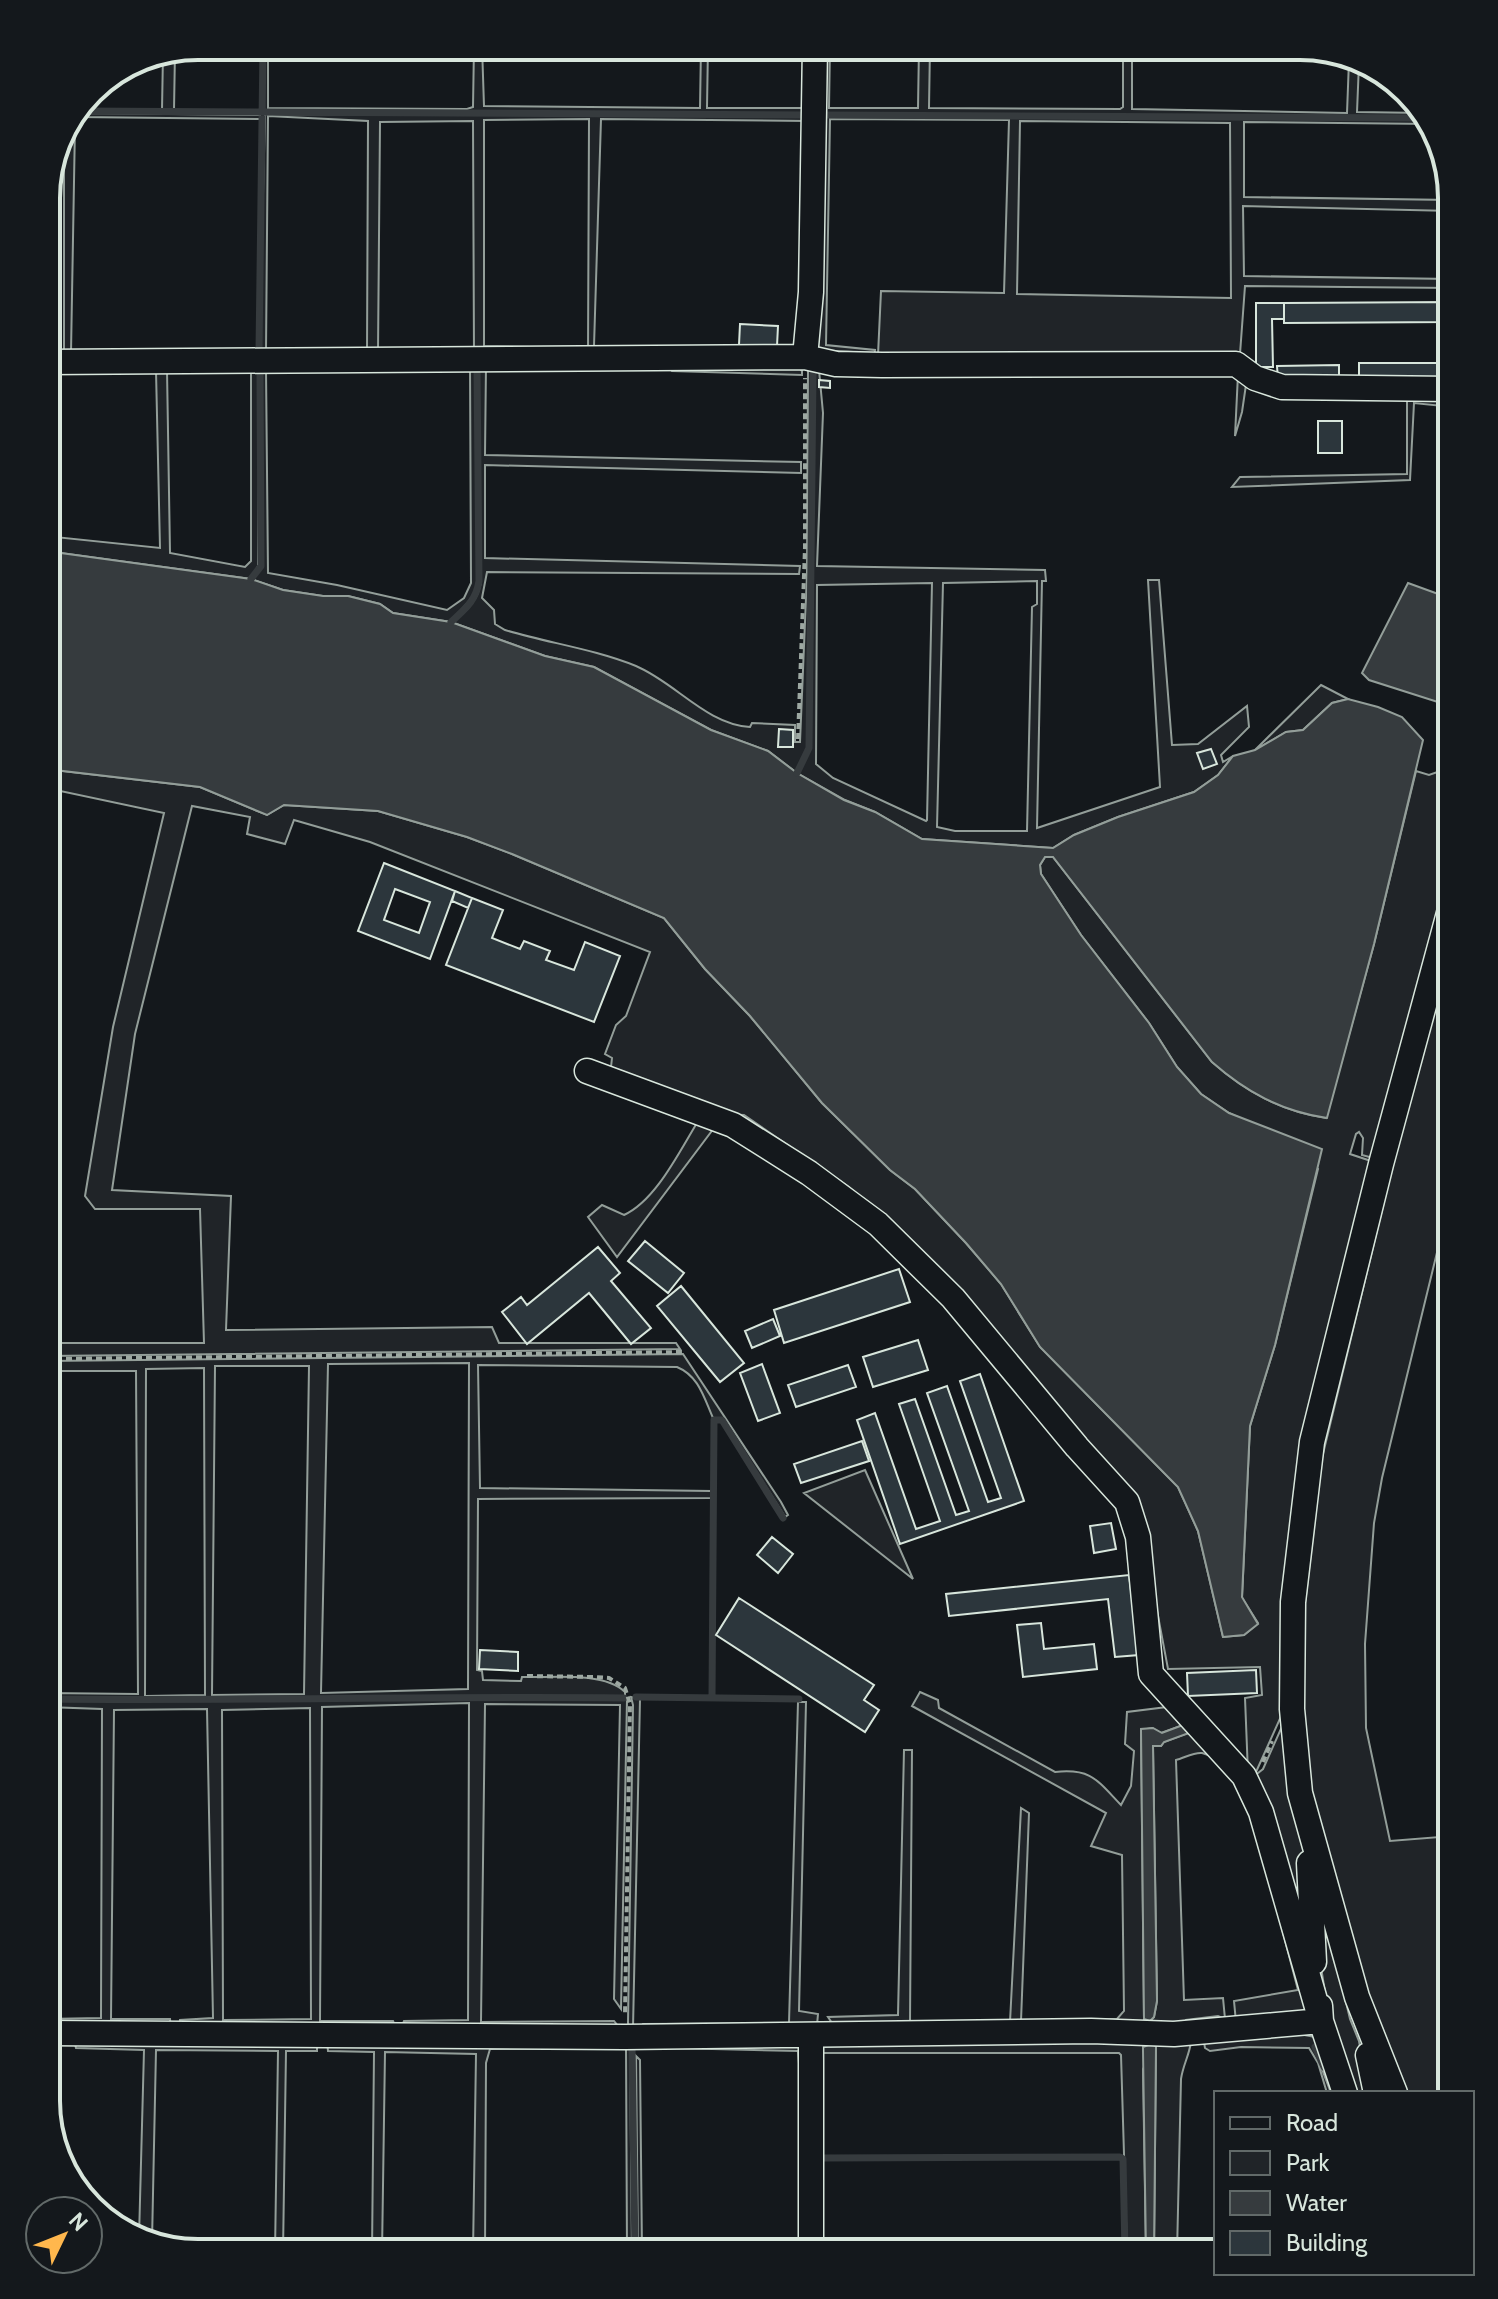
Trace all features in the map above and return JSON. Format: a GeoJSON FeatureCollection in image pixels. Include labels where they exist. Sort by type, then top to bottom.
{"type":"FeatureCollection","features":[{"type":"Feature","properties":{"kind":"street"},"geometry":{"type":"LineString","coordinates":[[805,357],[812,264],[815,60]]}},
{"type":"Feature","properties":{"kind":"street"},"geometry":{"type":"LineString","coordinates":[[60,362],[805,357],[836,364],[882,365],[1236,364],[1255,378],[1282,387],[1438,389]]}},
{"type":"Feature","properties":{"kind":"street"},"geometry":{"type":"LineString","coordinates":[[1376,2091],[1357,1997],[1308,1824],[1297,1772],[1292,1709],[1294,1588],[1312,1442],[1373,1192],[1438,953]]}},
{"type":"Feature","properties":{"kind":"street"},"geometry":{"type":"LineString","coordinates":[[587,1071],[733,1125],[809,1173],[878,1224],[953,1298],[1127,1502],[1138,1537],[1151,1674],[1244,1776],[1261,1812],[1344,2091]]}},
{"type":"Feature","properties":{"kind":"street"},"geometry":{"type":"LineString","coordinates":[[1308,1824],[1311,1913],[1321,2021]]}},
{"type":"Feature","properties":{"kind":"street"},"geometry":{"type":"LineString","coordinates":[[1357,1997],[1394,2091]]}},
{"type":"Feature","properties":{"kind":"street"},"geometry":{"type":"LineString","coordinates":[[60,2033],[625,2037],[1091,2031],[1174,2034],[1321,2021]]}},
{"type":"Feature","properties":{"kind":"street"},"geometry":{"type":"LineString","coordinates":[[811,2035],[811,2239]]}},
{"type":"Feature","properties":{"kind":"path"},"geometry":{"type":"LineString","coordinates":[[798,739],[805,548],[805,357]]}},
{"type":"Feature","properties":{"kind":"path"},"geometry":{"type":"LineString","coordinates":[[60,1359],[684,1352]]}},
{"type":"Feature","properties":{"kind":"path"},"geometry":{"type":"LineString","coordinates":[[527,1676],[609,1678],[625,1688],[630,1704],[625,2037]]}},
{"type":"Feature","properties":{"kind":"path"},"geometry":{"type":"LineString","coordinates":[[1244,1776],[1259,1771],[1281,1721],[1292,1709]]}},
{"type":"Feature","properties":{"kind":"green space"},"geometry":{"type":"Polygon","coordinates":[[[264,60],[268,60],[268,108],[467,109],[473,107],[474,60],[482,60],[484,106],[700,108],[701,60],[708,60],[707,108],[806,108],[807,114],[264,112],[264,60]]]}},
{"type":"Feature","properties":{"kind":"green space"},"geometry":{"type":"Polygon","coordinates":[[[823,60],[830,60],[829,108],[918,108],[919,60],[930,60],[929,108],[1120,109],[1123,107],[1123,60],[1132,60],[1132,109],[1347,113],[1349,69],[1359,73],[1357,112],[1409,113],[1412,117],[822,114],[823,60]]]}},
{"type":"Feature","properties":{"kind":"green space"},"geometry":{"type":"Polygon","coordinates":[[[175,62],[174,110],[162,110],[163,65],[175,62]]]}},
{"type":"Feature","properties":{"kind":"green space"},"geometry":{"type":"Polygon","coordinates":[[[89,113],[260,115],[260,119],[86,117],[89,113]]]}},
{"type":"Feature","properties":{"kind":"green space"},"geometry":{"type":"Polygon","coordinates":[[[265,114],[811,115],[806,309],[802,315],[808,121],[601,119],[594,346],[596,350],[649,350],[653,356],[588,355],[589,119],[484,120],[484,346],[574,348],[574,354],[474,354],[473,121],[380,122],[378,352],[465,351],[465,355],[285,357],[367,352],[368,121],[268,116],[266,352],[276,354],[275,358],[60,357],[60,353],[64,353],[64,167],[75,136],[71,353],[259,353],[265,114]]]}},
{"type":"Feature","properties":{"kind":"green space"},"geometry":{"type":"Polygon","coordinates":[[[822,116],[1414,120],[1417,124],[1244,122],[1244,197],[1438,200],[1438,211],[1243,206],[1244,276],[1438,279],[1438,288],[1245,286],[1240,354],[878,355],[881,291],[1004,293],[1009,120],[830,119],[826,345],[875,350],[874,358],[816,355],[816,350],[871,356],[870,353],[818,350],[822,116]],[[1020,121],[1017,294],[1231,298],[1230,123],[1020,121]]]}},
{"type":"Feature","properties":{"kind":"green space"},"geometry":{"type":"Polygon","coordinates":[[[477,362],[796,365],[802,375],[672,371],[669,368],[486,365],[485,455],[801,462],[801,473],[485,465],[485,558],[800,566],[799,574],[487,572],[482,598],[494,610],[495,624],[505,630],[636,666],[719,719],[750,727],[752,723],[795,725],[795,742],[800,742],[807,574],[808,368],[819,370],[823,413],[817,566],[1045,570],[1046,581],[1042,581],[1037,828],[1160,787],[1148,580],[1159,580],[1172,745],[1198,744],[1247,706],[1249,727],[1221,755],[1223,762],[1233,756],[1218,775],[1194,792],[1118,817],[1074,835],[1053,848],[922,839],[797,773],[768,751],[711,730],[594,667],[545,656],[451,622],[393,613],[380,604],[348,596],[323,596],[283,590],[251,579],[60,553],[60,537],[160,548],[156,371],[115,368],[114,364],[209,364],[207,370],[167,370],[170,553],[245,567],[251,561],[251,371],[217,370],[214,364],[298,364],[299,368],[266,369],[268,573],[447,610],[464,598],[471,583],[470,365],[311,368],[311,364],[477,362]],[[477,364],[478,582],[475,594],[452,621],[471,604],[481,582],[477,364]],[[260,368],[258,566],[253,577],[262,566],[260,368]],[[1037,581],[943,583],[937,827],[955,831],[1027,831],[1032,607],[1037,604],[1037,581]],[[932,583],[817,585],[816,764],[833,778],[926,821],[927,820],[932,583]]]}},
{"type":"Feature","properties":{"kind":"green space"},"geometry":{"type":"Polygon","coordinates":[[[1238,374],[1247,378],[1235,436],[1238,374]]]}},
{"type":"Feature","properties":{"kind":"green space"},"geometry":{"type":"Polygon","coordinates":[[[1407,394],[1438,394],[1438,406],[1414,403],[1410,480],[1232,487],[1240,477],[1407,474],[1407,394]]]}},
{"type":"Feature","properties":{"kind":"green space"},"geometry":{"type":"Polygon","coordinates":[[[1321,685],[1348,699],[1332,703],[1303,730],[1286,732],[1255,750],[1321,685]]]}},
{"type":"Feature","properties":{"kind":"green space"},"geometry":{"type":"Polygon","coordinates":[[[60,771],[200,787],[267,815],[284,805],[378,811],[467,837],[664,918],[822,1103],[890,1170],[915,1189],[966,1243],[1001,1284],[1040,1347],[1178,1487],[1198,1531],[1223,1637],[1244,1635],[1258,1623],[1242,1598],[1250,1426],[1275,1345],[1318,1169],[1251,1123],[1201,1094],[1177,1067],[1149,1023],[1081,935],[1041,874],[1040,865],[1045,857],[1053,857],[1212,1062],[1265,1099],[1294,1111],[1326,1118],[1374,944],[1416,771],[1429,775],[1438,772],[1438,910],[1373,1158],[1362,1155],[1363,1138],[1359,1132],[1350,1154],[1371,1161],[1338,1292],[1283,1712],[1256,1772],[1248,1773],[1245,1698],[1262,1695],[1260,1667],[1168,1669],[1142,1531],[867,1203],[849,1187],[744,1115],[724,1114],[611,1067],[612,1058],[605,1054],[616,1025],[626,1016],[650,952],[370,842],[294,820],[285,844],[247,834],[250,817],[192,806],[135,1034],[112,1190],[231,1196],[226,1330],[492,1327],[499,1343],[676,1343],[680,1349],[60,1356],[60,1343],[204,1343],[200,1209],[95,1209],[85,1196],[113,1027],[164,813],[60,791],[60,771]]]}},
{"type":"Feature","properties":{"kind":"green space"},"geometry":{"type":"Polygon","coordinates":[[[1438,999],[1438,1248],[1382,1478],[1374,1523],[1365,1644],[1366,1728],[1390,1841],[1438,1837],[1438,2091],[1401,2091],[1373,2017],[1329,1872],[1303,1749],[1303,1621],[1322,1458],[1396,1152],[1438,999]]]}},
{"type":"Feature","properties":{"kind":"green space"},"geometry":{"type":"Polygon","coordinates":[[[700,1118],[717,1124],[617,1257],[588,1217],[602,1205],[624,1215],[636,1208],[658,1186],[700,1118]]]}},
{"type":"Feature","properties":{"kind":"green space"},"geometry":{"type":"Polygon","coordinates":[[[683,1354],[788,1515],[785,1517],[723,1419],[713,1418],[696,1382],[677,1367],[478,1365],[480,1488],[711,1491],[711,1498],[478,1499],[477,1670],[482,1671],[483,1680],[590,1678],[615,1685],[625,1692],[625,1696],[60,1698],[60,1693],[138,1694],[136,1371],[60,1371],[60,1361],[683,1354]],[[469,1363],[328,1364],[321,1693],[468,1689],[469,1363]],[[215,1366],[212,1695],[304,1694],[309,1366],[215,1366]],[[204,1368],[146,1369],[145,1696],[205,1695],[204,1368]]]}},
{"type":"Feature","properties":{"kind":"green space"},"geometry":{"type":"Polygon","coordinates":[[[865,1470],[913,1579],[804,1493],[865,1470]]]}},
{"type":"Feature","properties":{"kind":"green space"},"geometry":{"type":"Polygon","coordinates":[[[920,1692],[938,1700],[939,1708],[1055,1772],[1077,1772],[1092,1778],[1121,1805],[1131,1786],[1134,1751],[1125,1744],[1127,1712],[1175,1706],[1181,1708],[1245,1787],[1260,1814],[1277,1867],[1306,1988],[1308,2000],[1304,2012],[1236,2022],[1234,2001],[1298,1990],[1250,1806],[1223,1767],[1209,1756],[1199,1753],[1176,1760],[1184,2000],[1223,1998],[1225,2019],[1218,2016],[1186,2020],[1184,2023],[1068,2027],[1067,2022],[1117,2019],[1124,2011],[1122,1855],[1091,1846],[1106,1813],[912,1706],[920,1692]],[[1183,1725],[1161,1733],[1152,1728],[1141,1730],[1144,2019],[1150,2021],[1154,2017],[1157,2001],[1153,1746],[1161,1746],[1188,1733],[1190,1729],[1183,1725]]]}},
{"type":"Feature","properties":{"kind":"green space"},"geometry":{"type":"Polygon","coordinates":[[[631,1697],[640,1699],[633,2028],[628,2023],[631,1697]]]}},
{"type":"Feature","properties":{"kind":"green space"},"geometry":{"type":"Polygon","coordinates":[[[627,1700],[621,2009],[614,1999],[620,1705],[485,1704],[481,2022],[614,2021],[618,2026],[401,2028],[404,2021],[468,2020],[469,1703],[322,1707],[320,2021],[393,2021],[396,2028],[179,2027],[180,2020],[213,2018],[207,1709],[114,1710],[111,2019],[170,2019],[171,2028],[60,2027],[60,2019],[101,2018],[102,1709],[60,1708],[60,1701],[627,1700]],[[310,1708],[222,1710],[223,2020],[311,2019],[310,1708]]]}},
{"type":"Feature","properties":{"kind":"green space"},"geometry":{"type":"Polygon","coordinates":[[[798,1702],[806,1702],[799,2011],[818,2014],[817,2025],[639,2029],[643,2024],[789,2023],[798,1702]]]}},
{"type":"Feature","properties":{"kind":"green space"},"geometry":{"type":"Polygon","coordinates":[[[1284,1722],[1304,1847],[1308,1935],[1253,1777],[1263,1769],[1284,1722]]]}},
{"type":"Feature","properties":{"kind":"green space"},"geometry":{"type":"Polygon","coordinates":[[[904,1750],[912,1750],[910,2022],[1010,2022],[1021,1808],[1029,1813],[1021,2021],[1053,2022],[1055,2027],[834,2026],[828,2017],[898,2015],[904,1750]]]}},
{"type":"Feature","properties":{"kind":"green space"},"geometry":{"type":"Polygon","coordinates":[[[1321,1897],[1350,2019],[1359,2041],[1368,2091],[1351,2091],[1327,2005],[1320,1961],[1321,1897]]]}},
{"type":"Feature","properties":{"kind":"green space"},"geometry":{"type":"Polygon","coordinates":[[[1299,2034],[1315,2037],[1323,2060],[1316,2046],[1314,2048],[1330,2091],[1326,2091],[1318,2063],[1309,2048],[1241,2047],[1210,2051],[1205,2048],[1203,2037],[1299,2034]]]}},
{"type":"Feature","properties":{"kind":"green space"},"geometry":{"type":"Polygon","coordinates":[[[74,2040],[317,2041],[317,2051],[286,2051],[283,2239],[275,2239],[278,2051],[156,2050],[152,2231],[139,2226],[144,2050],[76,2048],[74,2040]]]}},
{"type":"Feature","properties":{"kind":"green space"},"geometry":{"type":"Polygon","coordinates":[[[327,2041],[800,2041],[802,2101],[798,2051],[630,2047],[632,2239],[627,2239],[626,2047],[490,2049],[486,2063],[485,2239],[473,2239],[476,2054],[385,2052],[382,2239],[372,2239],[374,2052],[328,2051],[327,2041]]]}},
{"type":"Feature","properties":{"kind":"green space"},"geometry":{"type":"Polygon","coordinates":[[[1191,2042],[1181,2079],[1177,2239],[1154,2239],[1156,2046],[1143,2069],[1146,2239],[1127,2239],[1119,2053],[823,2053],[819,2043],[1191,2042]]]}},
{"type":"Feature","properties":{"kind":"green space"},"geometry":{"type":"Polygon","coordinates":[[[636,2056],[640,2060],[642,2239],[638,2239],[636,2056]]]}},
{"type":"Feature","properties":{"kind":"water"},"geometry":{"type":"Polygon","coordinates":[[[60,553],[251,579],[283,590],[323,596],[348,596],[380,604],[393,613],[451,622],[545,656],[594,667],[711,730],[768,751],[797,773],[844,800],[875,812],[922,839],[1053,848],[1074,835],[1118,817],[1194,792],[1218,775],[1233,756],[1255,750],[1286,732],[1303,730],[1332,703],[1348,699],[1402,717],[1423,740],[1374,944],[1327,1118],[1294,1111],[1265,1099],[1212,1062],[1053,857],[1045,857],[1040,865],[1041,874],[1081,935],[1149,1023],[1177,1067],[1201,1094],[1229,1113],[1322,1149],[1275,1345],[1250,1426],[1242,1597],[1258,1624],[1244,1635],[1223,1637],[1198,1531],[1178,1487],[1040,1347],[1001,1284],[966,1243],[915,1189],[890,1170],[822,1103],[664,918],[467,837],[378,811],[284,805],[267,815],[200,787],[60,771],[60,553]]]}},
{"type":"Feature","properties":{"kind":"water"},"geometry":{"type":"Polygon","coordinates":[[[1408,583],[1438,594],[1438,702],[1369,680],[1362,673],[1408,583]]]}},
{"type":"Feature","properties":{"kind":"water"},"geometry":{"type":"Polygon","coordinates":[[[1183,1725],[1189,1733],[1161,1746],[1153,1746],[1157,2001],[1154,2017],[1150,2021],[1144,2019],[1141,1729],[1153,1728],[1162,1733],[1183,1725]]]}},
{"type":"Feature","properties":{"kind":"water"},"geometry":{"type":"Polygon","coordinates":[[[1156,2046],[1154,2239],[1146,2239],[1143,2047],[1156,2046]]]}},
{"type":"Feature","properties":{"kind":"building"},"geometry":{"type":"Polygon","coordinates":[[[1438,302],[1438,322],[1284,323],[1284,303],[1438,302]]]}},
{"type":"Feature","properties":{"kind":"building"},"geometry":{"type":"Polygon","coordinates":[[[1256,303],[1284,303],[1284,319],[1272,319],[1273,367],[1256,367],[1256,303]]]}},
{"type":"Feature","properties":{"kind":"building"},"geometry":{"type":"Polygon","coordinates":[[[740,324],[778,326],[777,346],[739,345],[740,324]]]}},
{"type":"Feature","properties":{"kind":"building"},"geometry":{"type":"Polygon","coordinates":[[[1359,363],[1438,363],[1438,381],[1359,381],[1359,363]]]}},
{"type":"Feature","properties":{"kind":"building"},"geometry":{"type":"Polygon","coordinates":[[[1339,365],[1339,381],[1278,381],[1277,366],[1339,365]]]}},
{"type":"Feature","properties":{"kind":"building"},"geometry":{"type":"Polygon","coordinates":[[[819,380],[830,381],[830,388],[819,387],[819,380]]]}},
{"type":"Feature","properties":{"kind":"building"},"geometry":{"type":"Polygon","coordinates":[[[1318,421],[1342,421],[1342,453],[1318,453],[1318,421]]]}},
{"type":"Feature","properties":{"kind":"building"},"geometry":{"type":"Polygon","coordinates":[[[779,729],[793,730],[793,747],[778,747],[779,729]]]}},
{"type":"Feature","properties":{"kind":"building"},"geometry":{"type":"Polygon","coordinates":[[[1211,749],[1217,764],[1203,769],[1197,753],[1211,749]]]}},
{"type":"Feature","properties":{"kind":"building"},"geometry":{"type":"Polygon","coordinates":[[[384,863],[455,891],[430,959],[358,931],[384,863]],[[395,889],[384,920],[419,933],[430,902],[395,889]]]}},
{"type":"Feature","properties":{"kind":"building"},"geometry":{"type":"Polygon","coordinates":[[[455,891],[472,898],[468,908],[452,901],[455,891]]]}},
{"type":"Feature","properties":{"kind":"building"},"geometry":{"type":"Polygon","coordinates":[[[472,898],[503,910],[492,938],[520,949],[524,941],[550,951],[546,960],[574,970],[585,942],[620,956],[594,1022],[446,965],[472,898]]]}},
{"type":"Feature","properties":{"kind":"building"},"geometry":{"type":"Polygon","coordinates":[[[645,1241],[684,1273],[668,1293],[628,1261],[645,1241]]]}},
{"type":"Feature","properties":{"kind":"building"},"geometry":{"type":"Polygon","coordinates":[[[598,1247],[620,1273],[611,1281],[651,1328],[631,1344],[589,1293],[527,1344],[502,1312],[521,1297],[527,1305],[598,1247]]]}},
{"type":"Feature","properties":{"kind":"building"},"geometry":{"type":"Polygon","coordinates":[[[899,1269],[910,1302],[784,1343],[774,1310],[899,1269]]]}},
{"type":"Feature","properties":{"kind":"building"},"geometry":{"type":"Polygon","coordinates":[[[681,1286],[744,1363],[720,1382],[657,1306],[681,1286]]]}},
{"type":"Feature","properties":{"kind":"building"},"geometry":{"type":"Polygon","coordinates":[[[773,1319],[780,1336],[752,1348],[745,1331],[773,1319]]]}},
{"type":"Feature","properties":{"kind":"building"},"geometry":{"type":"Polygon","coordinates":[[[918,1340],[928,1370],[873,1387],[863,1357],[918,1340]]]}},
{"type":"Feature","properties":{"kind":"building"},"geometry":{"type":"Polygon","coordinates":[[[762,1364],[780,1413],[758,1421],[740,1373],[762,1364]]]}},
{"type":"Feature","properties":{"kind":"building"},"geometry":{"type":"Polygon","coordinates":[[[848,1365],[856,1387],[796,1407],[788,1385],[848,1365]]]}},
{"type":"Feature","properties":{"kind":"building"},"geometry":{"type":"Polygon","coordinates":[[[980,1374],[1024,1501],[900,1544],[857,1420],[875,1413],[916,1529],[940,1521],[899,1404],[915,1399],[956,1515],[969,1511],[927,1393],[947,1386],[988,1502],[1001,1498],[960,1381],[980,1374]]]}},
{"type":"Feature","properties":{"kind":"building"},"geometry":{"type":"Polygon","coordinates":[[[862,1441],[869,1461],[801,1483],[794,1464],[862,1441]]]}},
{"type":"Feature","properties":{"kind":"building"},"geometry":{"type":"Polygon","coordinates":[[[1111,1523],[1116,1549],[1094,1553],[1090,1526],[1111,1523]]]}},
{"type":"Feature","properties":{"kind":"building"},"geometry":{"type":"Polygon","coordinates":[[[772,1537],[793,1554],[778,1573],[757,1555],[772,1537]]]}},
{"type":"Feature","properties":{"kind":"building"},"geometry":{"type":"Polygon","coordinates":[[[1129,1575],[1139,1655],[1115,1657],[1108,1599],[949,1616],[946,1594],[1129,1575]]]}},
{"type":"Feature","properties":{"kind":"building"},"geometry":{"type":"Polygon","coordinates":[[[739,1598],[874,1685],[864,1700],[879,1710],[865,1732],[716,1635],[739,1598]]]}},
{"type":"Feature","properties":{"kind":"building"},"geometry":{"type":"Polygon","coordinates":[[[1041,1623],[1044,1649],[1094,1644],[1097,1669],[1023,1677],[1017,1625],[1041,1623]]]}},
{"type":"Feature","properties":{"kind":"building"},"geometry":{"type":"Polygon","coordinates":[[[480,1650],[518,1652],[518,1671],[479,1669],[480,1650]]]}},
{"type":"Feature","properties":{"kind":"building"},"geometry":{"type":"Polygon","coordinates":[[[1256,1670],[1257,1693],[1188,1696],[1187,1673],[1256,1670]]]}},
{"type":"Feature","properties":{"kind":"waterway"},"geometry":{"type":"LineString","coordinates":[[259,351],[263,60]]}},
{"type":"Feature","properties":{"kind":"waterway"},"geometry":{"type":"LineString","coordinates":[[91,111],[807,115]]}},
{"type":"Feature","properties":{"kind":"waterway"},"geometry":{"type":"LineString","coordinates":[[821,115],[1413,118]]}},
{"type":"Feature","properties":{"kind":"waterway"},"geometry":{"type":"LineString","coordinates":[[451,622],[473,599],[479,581],[477,365]]}},
{"type":"Feature","properties":{"kind":"waterway"},"geometry":{"type":"LineString","coordinates":[[251,579],[261,566],[260,370]]}},
{"type":"Feature","properties":{"kind":"waterway"},"geometry":{"type":"LineString","coordinates":[[797,773],[809,748],[813,373]]}},
{"type":"Feature","properties":{"kind":"waterway"},"geometry":{"type":"LineString","coordinates":[[712,1697],[714,1420],[722,1420],[783,1518]]}},
{"type":"Feature","properties":{"kind":"waterway"},"geometry":{"type":"LineString","coordinates":[[636,1697],[799,1699]]}},
{"type":"Feature","properties":{"kind":"waterway"},"geometry":{"type":"LineString","coordinates":[[60,1699],[624,1698]]}},
{"type":"Feature","properties":{"kind":"waterway"},"geometry":{"type":"LineString","coordinates":[[632,2045],[635,2239]]}},
{"type":"Feature","properties":{"kind":"waterway"},"geometry":{"type":"LineString","coordinates":[[1315,2047],[1324,2067]]}},
{"type":"Feature","properties":{"kind":"waterway"},"geometry":{"type":"LineString","coordinates":[[822,2158],[1120,2157],[1123,2159],[1125,2239]]}}]}
